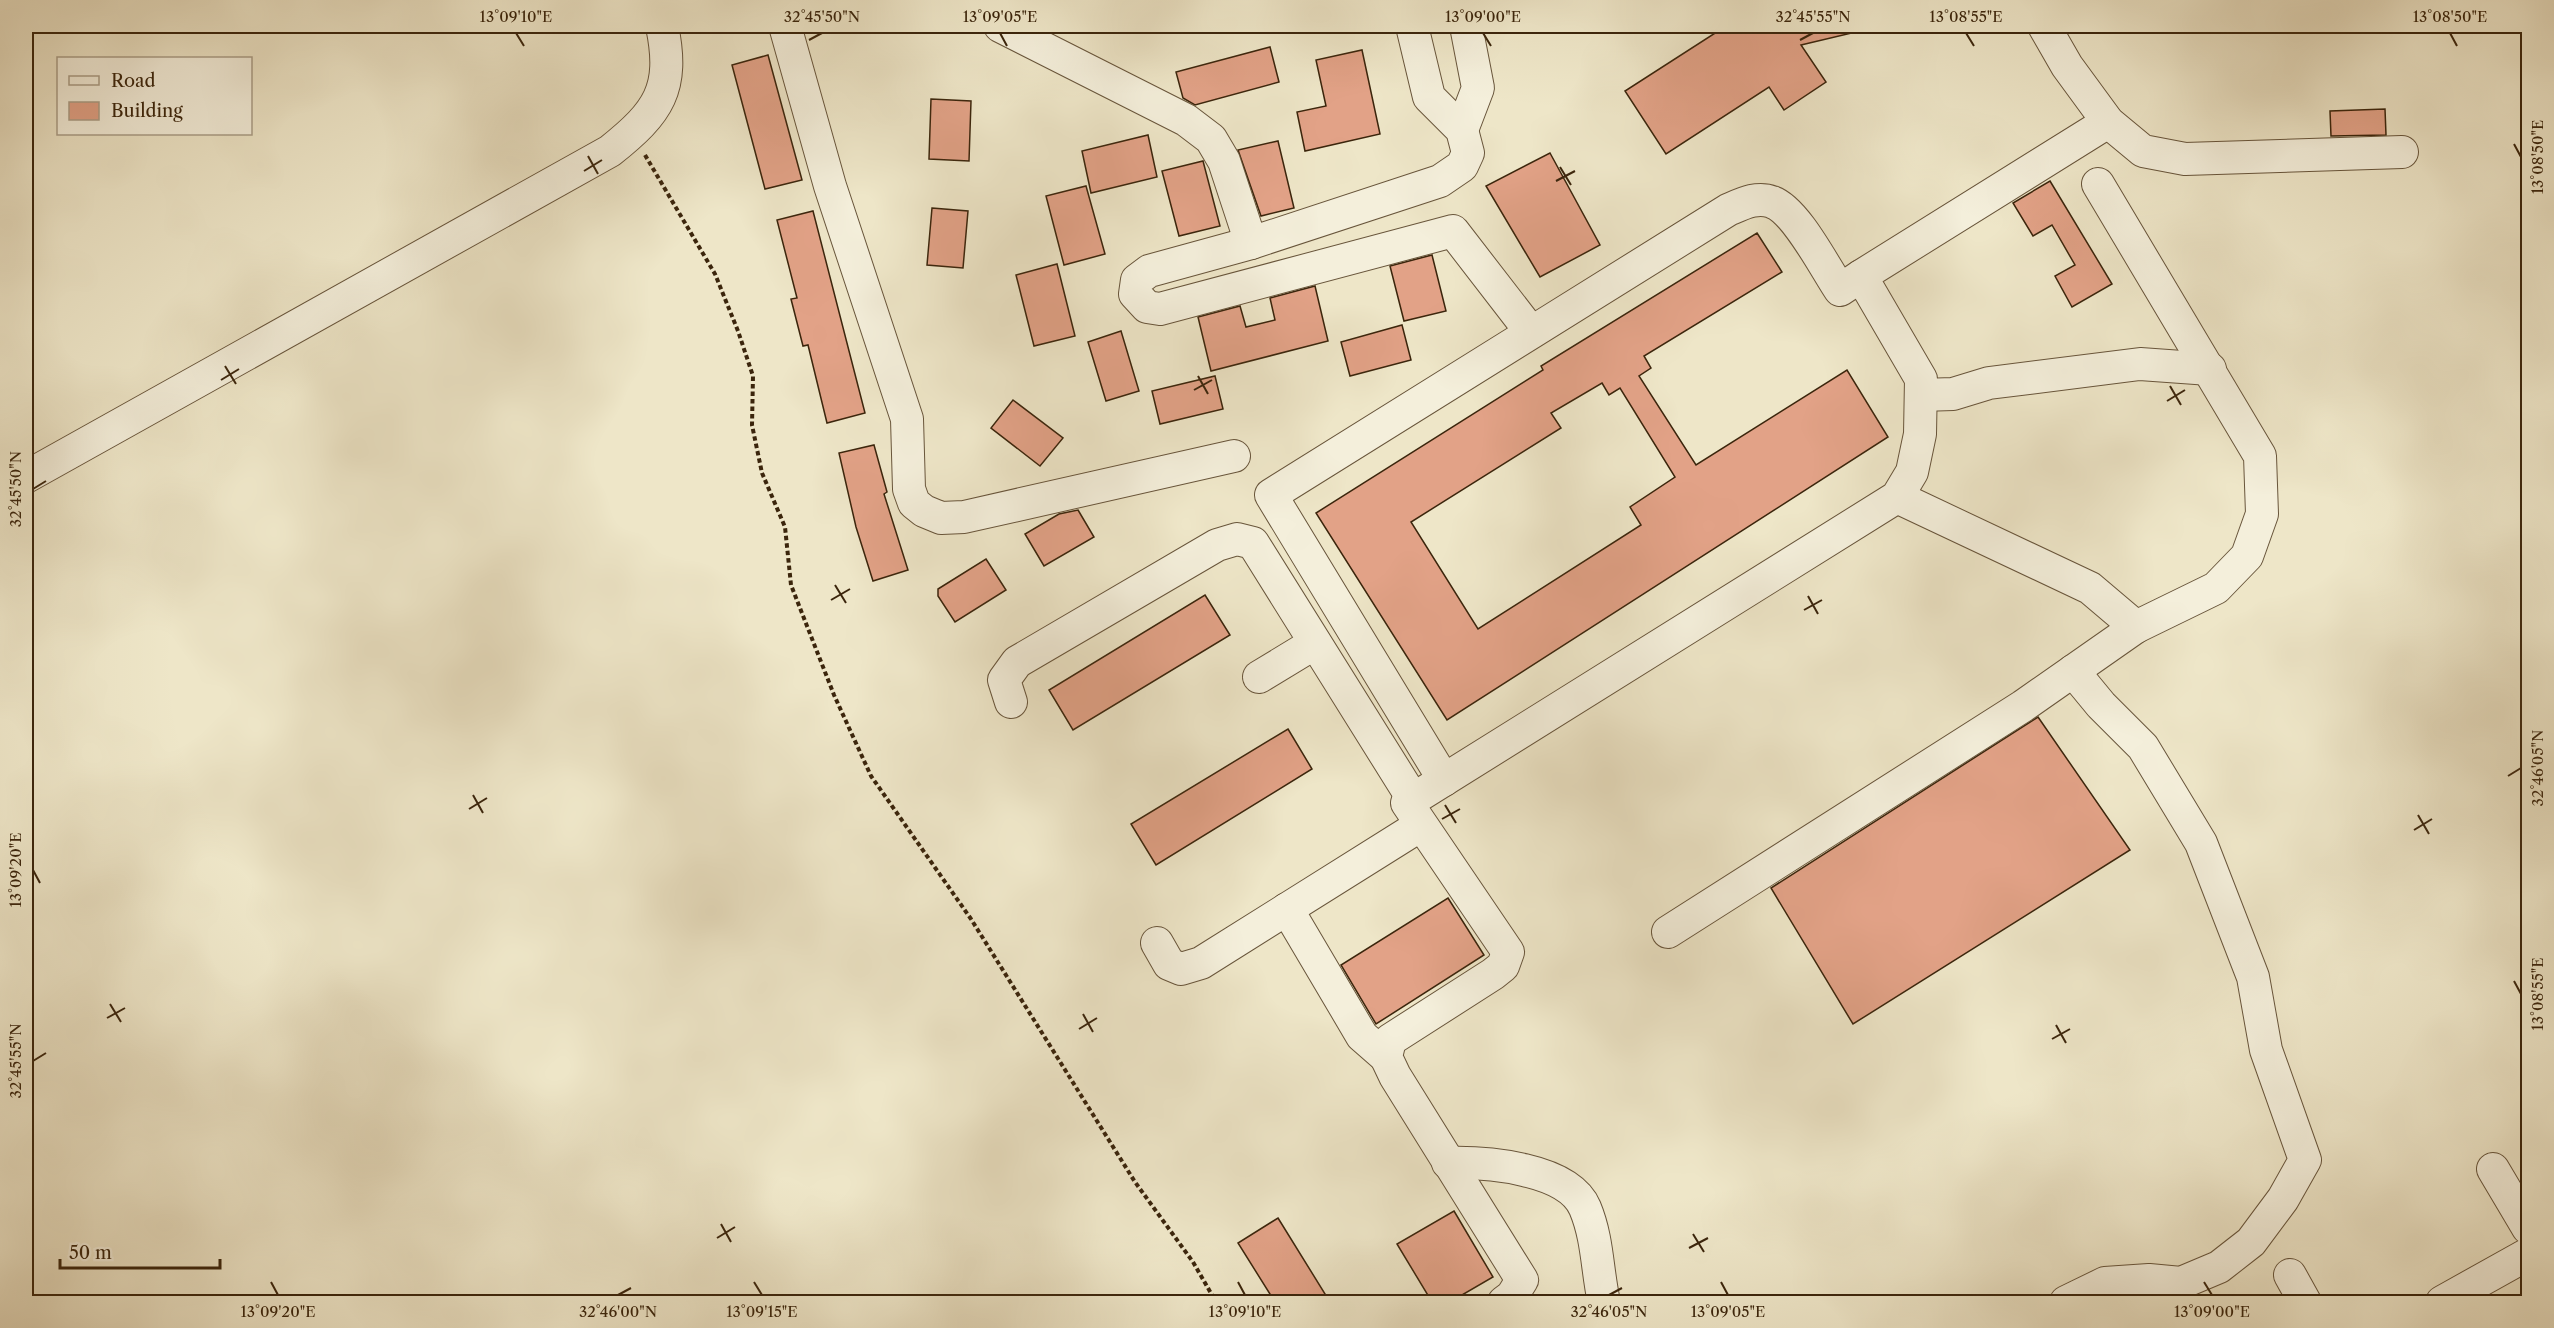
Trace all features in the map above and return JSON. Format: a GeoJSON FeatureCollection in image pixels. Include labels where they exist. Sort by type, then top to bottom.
{"type":"FeatureCollection","features":[{"type":"Feature","properties":{"kind":"street"},"geometry":{"type":"LineString","coordinates":[[26,477],[610,151],[642,126],[663,87],[668,71],[662,26]]}},
{"type":"Feature","properties":{"kind":"street"},"geometry":{"type":"LineString","coordinates":[[784,26],[830,186],[907,419],[909,489],[914,503],[941,519],[964,517],[1234,456]]}},
{"type":"Feature","properties":{"kind":"street"},"geometry":{"type":"LineString","coordinates":[[1000,26],[1186,120],[1211,139],[1224,161],[1251,243]]}},
{"type":"Feature","properties":{"kind":"street"},"geometry":{"type":"LineString","coordinates":[[1412,26],[1429,98],[1462,130],[1468,153],[1462,166],[1440,181],[1251,243],[1149,271],[1137,280],[1134,288],[1135,294],[1147,307],[1160,309],[1453,231],[1531,332]]}},
{"type":"Feature","properties":{"kind":"street"},"geometry":{"type":"LineString","coordinates":[[1462,130],[1478,88],[1466,26]]}},
{"type":"Feature","properties":{"kind":"street"},"geometry":{"type":"LineString","coordinates":[[2044,26],[2067,66],[2108,122],[2143,151],[2185,159],[2402,152]]}},
{"type":"Feature","properties":{"kind":"street"},"geometry":{"type":"LineString","coordinates":[[1444,780],[1271,495],[1728,210],[1752,200],[1772,201],[1787,211],[1840,290],[2108,122]]}},
{"type":"Feature","properties":{"kind":"street"},"geometry":{"type":"LineString","coordinates":[[1668,932],[2073,671],[2136,627],[2216,588],[2247,556],[2262,514],[2260,456],[2098,184]]}},
{"type":"Feature","properties":{"kind":"street"},"geometry":{"type":"LineString","coordinates":[[1157,943],[1169,964],[1180,969],[1201,963],[1287,909],[1417,812],[1444,780],[1897,497],[1912,472],[1920,434],[1921,379],[1861,276]]}},
{"type":"Feature","properties":{"kind":"street"},"geometry":{"type":"LineString","coordinates":[[1921,395],[1953,394],[1989,384],[2140,364],[2210,369]]}},
{"type":"Feature","properties":{"kind":"street"},"geometry":{"type":"LineString","coordinates":[[1897,497],[2090,588],[2136,627]]}},
{"type":"Feature","properties":{"kind":"street"},"geometry":{"type":"LineString","coordinates":[[1011,702],[1004,680],[1017,662],[1216,545],[1237,539],[1253,543],[1417,812],[1508,952],[1503,966],[1493,974],[1390,1040],[1386,1057]]}},
{"type":"Feature","properties":{"kind":"street"},"geometry":{"type":"LineString","coordinates":[[1259,677],[1315,643]]}},
{"type":"Feature","properties":{"kind":"street"},"geometry":{"type":"LineString","coordinates":[[2066,1302],[2105,1283],[2149,1280],[2181,1283],[2219,1267],[2251,1242],[2283,1199],[2305,1160],[2266,1050],[2253,977],[2201,843],[2143,747],[2101,705],[2073,671]]}},
{"type":"Feature","properties":{"kind":"street"},"geometry":{"type":"LineString","coordinates":[[1287,909],[1362,1035],[1386,1057],[1448,1163],[1522,1280],[1504,1302]]}},
{"type":"Feature","properties":{"kind":"street"},"geometry":{"type":"LineString","coordinates":[[1448,1163],[1469,1162],[1528,1171],[1566,1184],[1585,1206],[1597,1246],[1604,1302]]}},
{"type":"Feature","properties":{"kind":"street"},"geometry":{"type":"LineString","coordinates":[[2493,1169],[2529,1228]]}},
{"type":"Feature","properties":{"kind":"street"},"geometry":{"type":"LineString","coordinates":[[2442,1302],[2529,1254]]}},
{"type":"Feature","properties":{"kind":"street"},"geometry":{"type":"LineString","coordinates":[[2290,1275],[2305,1302]]}},
{"type":"Feature","properties":{"kind":"path"},"geometry":{"type":"LineString","coordinates":[[632,133],[714,274],[738,331],[753,376],[752,424],[762,473],[785,527],[791,585],[834,695],[871,776],[971,919],[1135,1182],[1193,1262],[1216,1302]]}},
{"type":"Feature","properties":{"kind":"building"},"geometry":{"type":"Polygon","coordinates":[[[1726,26],[1855,26],[1856,32],[1801,45],[1826,82],[1784,110],[1769,87],[1666,154],[1625,91],[1726,26]]]}},
{"type":"Feature","properties":{"kind":"building"},"geometry":{"type":"Polygon","coordinates":[[[1270,47],[1279,82],[1195,105],[1183,98],[1176,72],[1270,47]]]}},
{"type":"Feature","properties":{"kind":"building"},"geometry":{"type":"Polygon","coordinates":[[[1362,50],[1380,134],[1305,151],[1297,112],[1326,106],[1316,60],[1362,50]]]}},
{"type":"Feature","properties":{"kind":"building"},"geometry":{"type":"Polygon","coordinates":[[[768,55],[802,180],[765,189],[732,65],[768,55]]]}},
{"type":"Feature","properties":{"kind":"building"},"geometry":{"type":"Polygon","coordinates":[[[931,99],[971,101],[969,161],[929,159],[931,99]]]}},
{"type":"Feature","properties":{"kind":"building"},"geometry":{"type":"Polygon","coordinates":[[[2385,109],[2386,135],[2331,136],[2330,111],[2385,109]]]}},
{"type":"Feature","properties":{"kind":"building"},"geometry":{"type":"Polygon","coordinates":[[[1148,135],[1157,177],[1091,193],[1082,151],[1148,135]]]}},
{"type":"Feature","properties":{"kind":"building"},"geometry":{"type":"Polygon","coordinates":[[[1278,141],[1294,208],[1261,216],[1238,150],[1278,141]]]}},
{"type":"Feature","properties":{"kind":"building"},"geometry":{"type":"Polygon","coordinates":[[[1550,153],[1600,245],[1540,277],[1486,186],[1550,153]]]}},
{"type":"Feature","properties":{"kind":"building"},"geometry":{"type":"Polygon","coordinates":[[[1203,161],[1220,226],[1179,236],[1162,171],[1203,161]]]}},
{"type":"Feature","properties":{"kind":"building"},"geometry":{"type":"Polygon","coordinates":[[[2050,181],[2112,284],[2072,307],[2055,276],[2075,265],[2052,225],[2033,236],[2013,203],[2050,181]]]}},
{"type":"Feature","properties":{"kind":"building"},"geometry":{"type":"Polygon","coordinates":[[[1086,186],[1105,254],[1064,265],[1046,196],[1086,186]]]}},
{"type":"Feature","properties":{"kind":"building"},"geometry":{"type":"Polygon","coordinates":[[[932,208],[968,211],[963,268],[927,265],[932,208]]]}},
{"type":"Feature","properties":{"kind":"building"},"geometry":{"type":"Polygon","coordinates":[[[813,211],[865,413],[827,423],[808,345],[803,346],[791,299],[797,298],[777,220],[813,211]]]}},
{"type":"Feature","properties":{"kind":"building"},"geometry":{"type":"Polygon","coordinates":[[[1757,233],[1782,272],[1644,356],[1651,368],[1639,376],[1696,465],[1847,370],[1888,437],[1447,720],[1316,513],[1543,370],[1541,366],[1757,233]],[[1602,383],[1551,413],[1561,428],[1411,522],[1478,629],[1641,525],[1630,507],[1675,477],[1620,388],[1609,395],[1602,383]]]}},
{"type":"Feature","properties":{"kind":"building"},"geometry":{"type":"Polygon","coordinates":[[[1432,255],[1446,311],[1404,321],[1390,266],[1432,255]]]}},
{"type":"Feature","properties":{"kind":"building"},"geometry":{"type":"Polygon","coordinates":[[[1057,264],[1075,336],[1034,346],[1016,275],[1057,264]]]}},
{"type":"Feature","properties":{"kind":"building"},"geometry":{"type":"Polygon","coordinates":[[[1315,286],[1328,341],[1211,371],[1198,317],[1240,306],[1246,327],[1275,320],[1270,298],[1315,286]]]}},
{"type":"Feature","properties":{"kind":"building"},"geometry":{"type":"Polygon","coordinates":[[[1402,325],[1411,360],[1350,376],[1341,342],[1402,325]]]}},
{"type":"Feature","properties":{"kind":"building"},"geometry":{"type":"Polygon","coordinates":[[[1121,331],[1139,391],[1106,401],[1088,342],[1121,331]]]}},
{"type":"Feature","properties":{"kind":"building"},"geometry":{"type":"Polygon","coordinates":[[[1215,376],[1223,409],[1160,424],[1152,391],[1215,376]]]}},
{"type":"Feature","properties":{"kind":"building"},"geometry":{"type":"Polygon","coordinates":[[[1013,400],[1063,438],[1040,466],[991,428],[1013,400]]]}},
{"type":"Feature","properties":{"kind":"building"},"geometry":{"type":"Polygon","coordinates":[[[874,445],[887,492],[884,494],[908,570],[873,581],[856,527],[839,453],[874,445]]]}},
{"type":"Feature","properties":{"kind":"building"},"geometry":{"type":"Polygon","coordinates":[[[1078,510],[1094,537],[1044,566],[1025,534],[1059,514],[1078,510]]]}},
{"type":"Feature","properties":{"kind":"building"},"geometry":{"type":"Polygon","coordinates":[[[986,559],[1006,590],[955,622],[938,596],[938,589],[986,559]]]}},
{"type":"Feature","properties":{"kind":"building"},"geometry":{"type":"Polygon","coordinates":[[[1205,595],[1230,635],[1073,730],[1049,690],[1205,595]]]}},
{"type":"Feature","properties":{"kind":"building"},"geometry":{"type":"Polygon","coordinates":[[[2038,717],[2130,850],[1853,1024],[1771,888],[2038,717]]]}},
{"type":"Feature","properties":{"kind":"building"},"geometry":{"type":"Polygon","coordinates":[[[1288,729],[1312,769],[1156,865],[1131,824],[1288,729]]]}},
{"type":"Feature","properties":{"kind":"building"},"geometry":{"type":"Polygon","coordinates":[[[1448,898],[1484,955],[1376,1024],[1341,965],[1448,898]]]}},
{"type":"Feature","properties":{"kind":"building"},"geometry":{"type":"Polygon","coordinates":[[[1454,1211],[1493,1277],[1450,1302],[1432,1302],[1397,1244],[1454,1211]]]}},
{"type":"Feature","properties":{"kind":"building"},"geometry":{"type":"Polygon","coordinates":[[[1278,1218],[1330,1302],[1275,1302],[1238,1243],[1278,1218]]]}}]}
